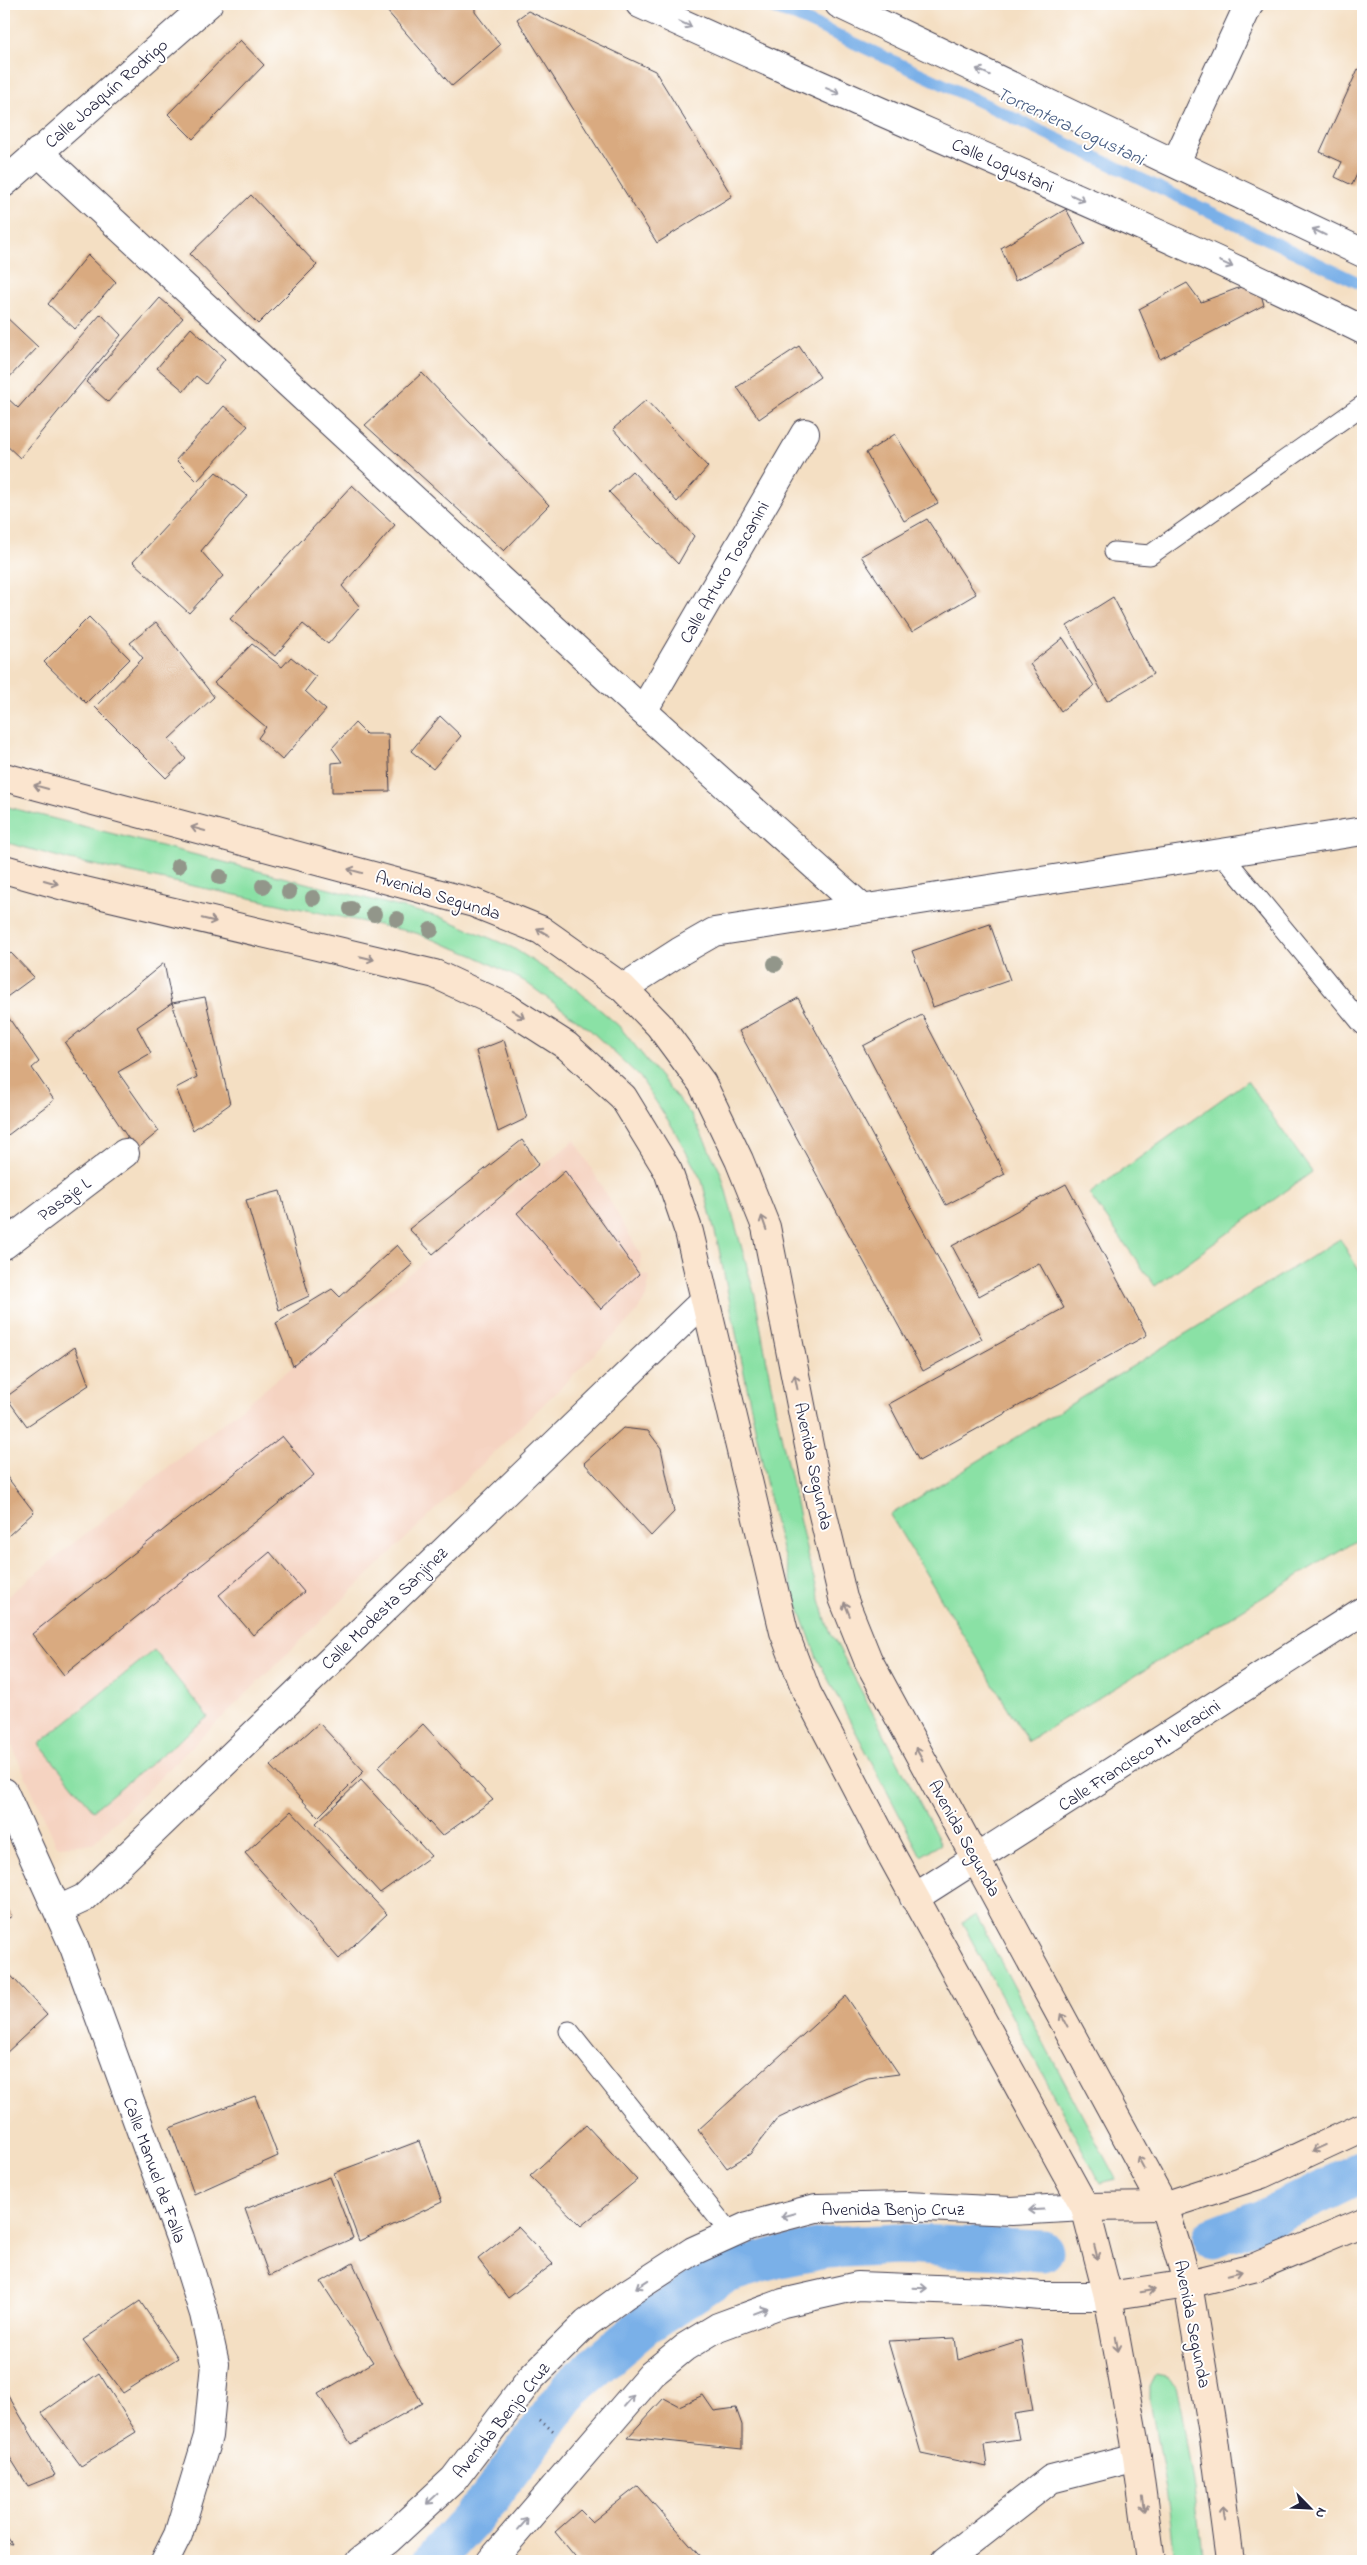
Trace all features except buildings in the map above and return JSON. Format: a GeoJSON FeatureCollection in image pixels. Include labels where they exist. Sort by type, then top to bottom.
{"type":"FeatureCollection","features":[{"type":"Feature","properties":{"kind":"main road","name":"Avenida Segunda"},"geometry":{"type":"LineString","coordinates":[[4,777],[474,903],[541,930],[623,988],[659,1025],[702,1083],[739,1160],[766,1227],[820,1502],[842,1598],[868,1660],[1164,2206],[1188,2284],[1214,2439],[1230,2561]]}},
{"type":"Feature","properties":{"kind":"main road"},"geometry":{"type":"LineString","coordinates":[[4,869],[64,886],[435,974],[506,1007],[567,1046],[623,1098],[668,1171],[689,1232],[784,1632],[807,1693],[914,1898],[1085,2207],[1108,2296],[1137,2457],[1151,2561]]}},
{"type":"Feature","properties":{"kind":"main road","name":"Avenida Benjo Cruz"},"geometry":{"type":"LineString","coordinates":[[1085,2207],[1164,2206],[1262,2174],[1363,2127]]}},
{"type":"Feature","properties":{"kind":"main road"},"geometry":{"type":"LineString","coordinates":[[1108,2296],[1188,2284],[1253,2268],[1363,2222]]}},
{"type":"Feature","properties":{"kind":"street","name":"Calle Joaquín Rodrigo"},"geometry":{"type":"LineString","coordinates":[[4,183],[208,4]]}},
{"type":"Feature","properties":{"kind":"street","name":"Calle Logustani"},"geometry":{"type":"LineString","coordinates":[[640,4],[760,59],[1258,278],[1363,330]]}},
{"type":"Feature","properties":{"kind":"street"},"geometry":{"type":"LineString","coordinates":[[839,4],[1176,162],[1363,253]]}},
{"type":"Feature","properties":{"kind":"street"},"geometry":{"type":"LineString","coordinates":[[1176,162],[1249,4]]}},
{"type":"Feature","properties":{"kind":"street"},"geometry":{"type":"LineString","coordinates":[[38,152],[643,711],[863,909]]}},
{"type":"Feature","properties":{"kind":"street","name":"Calle Arturo Toscanini"},"geometry":{"type":"LineString","coordinates":[[643,711],[805,433]]}},
{"type":"Feature","properties":{"kind":"street"},"geometry":{"type":"LineString","coordinates":[[623,988],[714,932],[1363,831]]}},
{"type":"Feature","properties":{"kind":"street","name":"Pasaje L"},"geometry":{"type":"LineString","coordinates":[[4,1245],[125,1153]]}},
{"type":"Feature","properties":{"kind":"street","name":"Calle Modesta Sanjinez"},"geometry":{"type":"LineString","coordinates":[[58,1910],[84,1898],[705,1300]]}},
{"type":"Feature","properties":{"kind":"street","name":"Calle Francisco M. Veracini"},"geometry":{"type":"LineString","coordinates":[[914,1898],[1363,1612]]}},
{"type":"Feature","properties":{"kind":"street","name":"Calle Manuel de Falla"},"geometry":{"type":"LineString","coordinates":[[4,1792],[74,1947],[180,2238],[204,2314],[215,2364],[208,2436],[178,2534],[165,2561]]}},
{"type":"Feature","properties":{"kind":"street","name":"Avenida Benjo Cruz"},"geometry":{"type":"LineString","coordinates":[[360,2561],[388,2540],[454,2479],[531,2378],[586,2323],[693,2251],[748,2226],[816,2208],[906,2206],[1012,2211],[1085,2207]]}},
{"type":"Feature","properties":{"kind":"street"},"geometry":{"type":"LineString","coordinates":[[491,2561],[652,2374],[685,2347],[718,2328],[783,2303],[858,2286],[988,2291],[1041,2296],[1108,2296]]}},
{"type":"Feature","properties":{"kind":"street"},"geometry":{"type":"LineString","coordinates":[[946,2561],[1051,2479],[1137,2457]]}},
{"type":"Feature","properties":{"kind":"lane"},"geometry":{"type":"LineString","coordinates":[[1114,552],[1150,555],[1363,405]]}},
{"type":"Feature","properties":{"kind":"lane"},"geometry":{"type":"LineString","coordinates":[[1220,852],[1363,1025]]}},
{"type":"Feature","properties":{"kind":"lane"},"geometry":{"type":"LineString","coordinates":[[569,2031],[731,2234]]}},
{"type":"Feature","properties":{"kind":"path"},"geometry":{"type":"LineString","coordinates":[[537,2419],[557,2434]]}},
{"type":"Feature","properties":{"kind":"shaded area"},"geometry":{"type":"Polygon","coordinates":[[[575,1140],[641,1255],[639,1274],[650,1276],[646,1297],[633,1317],[92,1844],[57,1846],[4,1728],[4,1599],[575,1140]]]}},
{"type":"Feature","properties":{"kind":"green space"},"geometry":{"type":"Polygon","coordinates":[[[4,806],[443,918],[513,948],[575,988],[619,1026],[692,1116],[721,1173],[755,1296],[775,1407],[808,1558],[828,1627],[941,1844],[921,1856],[817,1658],[795,1597],[773,1516],[718,1244],[702,1181],[673,1128],[640,1077],[588,1028],[524,981],[475,956],[416,933],[70,860],[4,842],[4,806]]]}},
{"type":"Feature","properties":{"kind":"green space"},"geometry":{"type":"Polygon","coordinates":[[[1247,1081],[1312,1172],[1155,1286],[1089,1194],[1247,1081]]]}},
{"type":"Feature","properties":{"kind":"green space"},"geometry":{"type":"Polygon","coordinates":[[[1340,1239],[1363,1277],[1363,1536],[1028,1741],[890,1515],[1340,1239]]]}},
{"type":"Feature","properties":{"kind":"green space"},"geometry":{"type":"Polygon","coordinates":[[[154,1650],[208,1717],[93,1810],[39,1744],[154,1650]]]}},
{"type":"Feature","properties":{"kind":"green space"},"geometry":{"type":"Polygon","coordinates":[[[976,1915],[1116,2179],[1100,2183],[962,1922],[976,1915]]]}},
{"type":"Feature","properties":{"kind":"green space"},"geometry":{"type":"Polygon","coordinates":[[[1156,2375],[1167,2377],[1176,2387],[1196,2502],[1203,2561],[1175,2561],[1169,2508],[1150,2400],[1150,2387],[1156,2375]]]}},
{"type":"Feature","properties":{"kind":"waterway","name":"Torrentera Logustani"},"geometry":{"type":"LineString","coordinates":[[761,4],[796,16],[932,79],[1363,285]]}},
{"type":"Feature","properties":{"kind":"waterway"},"geometry":{"type":"LineString","coordinates":[[1213,2238],[1275,2214],[1363,2171]]}},
{"type":"Feature","properties":{"kind":"waterway"},"geometry":{"type":"LineString","coordinates":[[433,2561],[490,2498],[572,2387],[646,2324],[720,2275],[775,2258],[826,2248],[897,2244],[1043,2251]]}}]}
